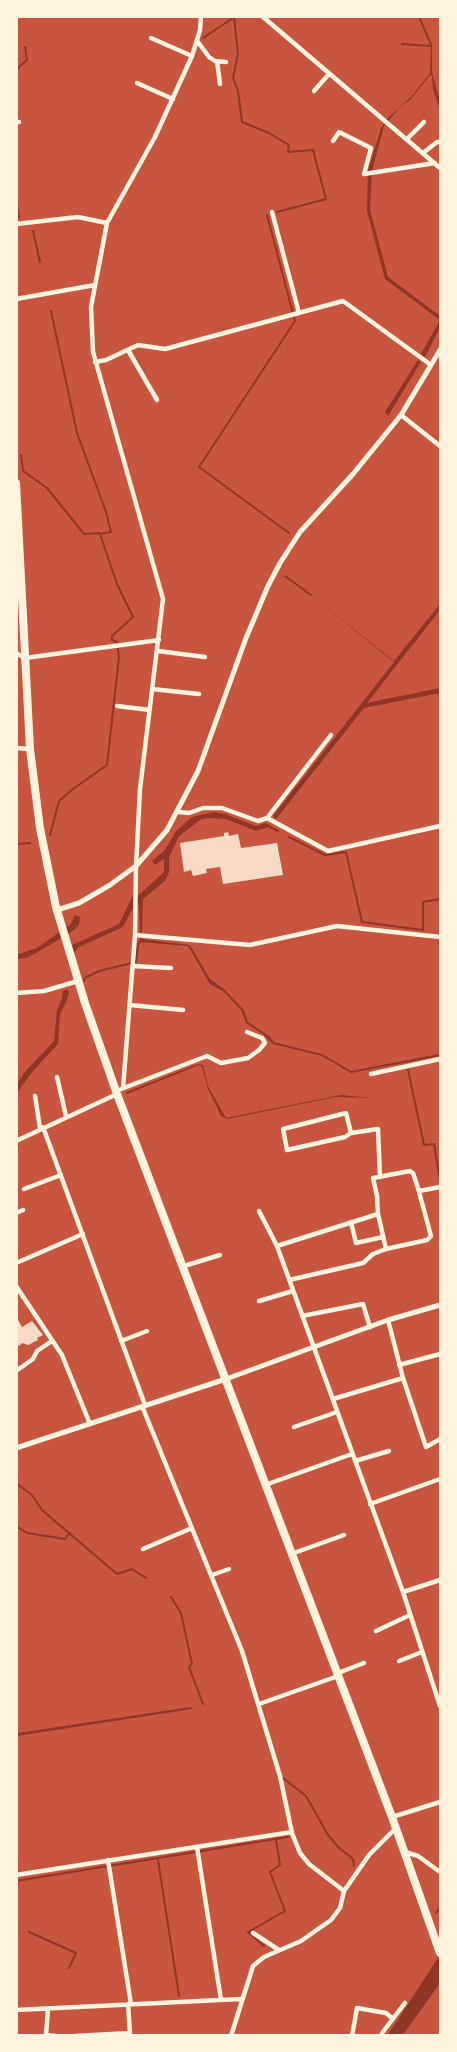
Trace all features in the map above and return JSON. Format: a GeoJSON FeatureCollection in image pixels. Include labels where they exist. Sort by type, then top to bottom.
{"type":"FeatureCollection","features":[{"type":"Feature","properties":{"kind":"highway"},"geometry":{"type":"LineString","coordinates":[[16,483],[30,749],[40,828],[57,910],[78,981],[441,1953]]}},
{"type":"Feature","properties":{"kind":"street"},"geometry":{"type":"LineString","coordinates":[[119,1091],[133,966],[140,789],[163,599],[95,362],[90,329],[91,307],[107,223],[155,137],[173,99],[198,42],[201,16]]}},
{"type":"Feature","properties":{"kind":"street"},"geometry":{"type":"LineString","coordinates":[[262,16],[439,166]]}},
{"type":"Feature","properties":{"kind":"street"},"geometry":{"type":"LineString","coordinates":[[151,38],[192,56]]}},
{"type":"Feature","properties":{"kind":"street"},"geometry":{"type":"LineString","coordinates":[[198,42],[209,57],[216,61],[226,62]]}},
{"type":"Feature","properties":{"kind":"street"},"geometry":{"type":"LineString","coordinates":[[216,61],[220,84]]}},
{"type":"Feature","properties":{"kind":"street"},"geometry":{"type":"LineString","coordinates":[[314,91],[329,74]]}},
{"type":"Feature","properties":{"kind":"street"},"geometry":{"type":"LineString","coordinates":[[137,83],[173,99]]}},
{"type":"Feature","properties":{"kind":"street"},"geometry":{"type":"LineString","coordinates":[[407,140],[424,122]]}},
{"type":"Feature","properties":{"kind":"street"},"geometry":{"type":"LineString","coordinates":[[333,141],[339,132],[371,148],[364,174],[439,166]]}},
{"type":"Feature","properties":{"kind":"street"},"geometry":{"type":"LineString","coordinates":[[423,153],[436,142],[441,142]]}},
{"type":"Feature","properties":{"kind":"street"},"geometry":{"type":"LineString","coordinates":[[272,212],[299,313]]}},
{"type":"Feature","properties":{"kind":"street"},"geometry":{"type":"LineString","coordinates":[[16,224],[78,217],[107,223]]}},
{"type":"Feature","properties":{"kind":"street"},"geometry":{"type":"LineString","coordinates":[[16,299],[95,285]]}},
{"type":"Feature","properties":{"kind":"street"},"geometry":{"type":"LineString","coordinates":[[95,362],[106,360],[138,345],[165,349],[343,301],[431,365]]}},
{"type":"Feature","properties":{"kind":"street"},"geometry":{"type":"LineString","coordinates":[[128,350],[157,400]]}},
{"type":"Feature","properties":{"kind":"street"},"geometry":{"type":"LineString","coordinates":[[57,910],[79,903],[136,866],[167,830],[198,771],[246,638],[280,563],[300,532],[353,474],[401,415],[441,350]]}},
{"type":"Feature","properties":{"kind":"street"},"geometry":{"type":"LineString","coordinates":[[401,415],[441,446]]}},
{"type":"Feature","properties":{"kind":"street"},"geometry":{"type":"LineString","coordinates":[[16,653],[25,658],[159,640]]}},
{"type":"Feature","properties":{"kind":"street"},"geometry":{"type":"LineString","coordinates":[[158,651],[205,657]]}},
{"type":"Feature","properties":{"kind":"street"},"geometry":{"type":"LineString","coordinates":[[152,689],[199,694]]}},
{"type":"Feature","properties":{"kind":"street"},"geometry":{"type":"LineString","coordinates":[[117,706],[150,710]]}},
{"type":"Feature","properties":{"kind":"street"},"geometry":{"type":"LineString","coordinates":[[178,812],[189,813],[203,808],[222,808],[258,821],[267,818],[331,735]]}},
{"type":"Feature","properties":{"kind":"street"},"geometry":{"type":"LineString","coordinates":[[16,748],[30,749]]}},
{"type":"Feature","properties":{"kind":"street"},"geometry":{"type":"LineString","coordinates":[[267,818],[328,850],[441,826]]}},
{"type":"Feature","properties":{"kind":"street"},"geometry":{"type":"LineString","coordinates":[[135,935],[250,945],[337,926],[441,937]]}},
{"type":"Feature","properties":{"kind":"street"},"geometry":{"type":"LineString","coordinates":[[133,966],[171,969]]}},
{"type":"Feature","properties":{"kind":"street"},"geometry":{"type":"LineString","coordinates":[[16,993],[44,991],[78,981]]}},
{"type":"Feature","properties":{"kind":"street"},"geometry":{"type":"LineString","coordinates":[[130,1005],[183,1010]]}},
{"type":"Feature","properties":{"kind":"street"},"geometry":{"type":"LineString","coordinates":[[16,1141],[119,1091],[207,1056],[221,1063],[248,1058],[265,1043],[262,1038],[248,1032]]}},
{"type":"Feature","properties":{"kind":"street"},"geometry":{"type":"LineString","coordinates":[[371,1074],[441,1059]]}},
{"type":"Feature","properties":{"kind":"street"},"geometry":{"type":"LineString","coordinates":[[57,1077],[66,1116]]}},
{"type":"Feature","properties":{"kind":"street"},"geometry":{"type":"LineString","coordinates":[[35,1096],[42,1128],[61,1175],[143,1406],[242,1651],[280,1776],[292,1832],[300,1853],[309,1864],[344,1891]]}},
{"type":"Feature","properties":{"kind":"street"},"geometry":{"type":"LineString","coordinates":[[351,1133],[346,1113],[283,1129],[287,1150],[345,1137],[351,1133],[378,1129],[381,1177]]}},
{"type":"Feature","properties":{"kind":"street"},"geometry":{"type":"LineString","coordinates":[[289,1280],[363,1263],[373,1254],[386,1249],[427,1240],[431,1236],[419,1191],[413,1173],[410,1171],[373,1178],[386,1249]]}},
{"type":"Feature","properties":{"kind":"street"},"geometry":{"type":"LineString","coordinates":[[24,1189],[61,1175]]}},
{"type":"Feature","properties":{"kind":"street"},"geometry":{"type":"LineString","coordinates":[[419,1191],[441,1187]]}},
{"type":"Feature","properties":{"kind":"street"},"geometry":{"type":"LineString","coordinates":[[16,1213],[23,1210]]}},
{"type":"Feature","properties":{"kind":"street"},"geometry":{"type":"LineString","coordinates":[[259,1212],[277,1246],[403,1593],[441,1706]]}},
{"type":"Feature","properties":{"kind":"street"},"geometry":{"type":"LineString","coordinates":[[277,1246],[378,1214]]}},
{"type":"Feature","properties":{"kind":"street"},"geometry":{"type":"LineString","coordinates":[[351,1222],[356,1243],[383,1237]]}},
{"type":"Feature","properties":{"kind":"street"},"geometry":{"type":"LineString","coordinates":[[16,1263],[82,1234]]}},
{"type":"Feature","properties":{"kind":"street"},"geometry":{"type":"LineString","coordinates":[[184,1266],[220,1255]]}},
{"type":"Feature","properties":{"kind":"street"},"geometry":{"type":"LineString","coordinates":[[16,1286],[62,1355],[90,1424]]}},
{"type":"Feature","properties":{"kind":"street"},"geometry":{"type":"LineString","coordinates":[[259,1301],[293,1291]]}},
{"type":"Feature","properties":{"kind":"street"},"geometry":{"type":"LineString","coordinates":[[302,1317],[363,1304],[370,1327]]}},
{"type":"Feature","properties":{"kind":"street"},"geometry":{"type":"LineString","coordinates":[[16,1448],[226,1378],[388,1320],[441,1305]]}},
{"type":"Feature","properties":{"kind":"street"},"geometry":{"type":"LineString","coordinates":[[388,1320],[399,1365],[426,1447],[441,1439]]}},
{"type":"Feature","properties":{"kind":"street"},"geometry":{"type":"LineString","coordinates":[[121,1341],[147,1331]]}},
{"type":"Feature","properties":{"kind":"street"},"geometry":{"type":"LineString","coordinates":[[16,1371],[52,1341]]}},
{"type":"Feature","properties":{"kind":"street"},"geometry":{"type":"LineString","coordinates":[[399,1365],[441,1354]]}},
{"type":"Feature","properties":{"kind":"street"},"geometry":{"type":"LineString","coordinates":[[333,1399],[403,1378]]}},
{"type":"Feature","properties":{"kind":"street"},"geometry":{"type":"LineString","coordinates":[[294,1427],[337,1412]]}},
{"type":"Feature","properties":{"kind":"street"},"geometry":{"type":"LineString","coordinates":[[355,1461],[389,1451]]}},
{"type":"Feature","properties":{"kind":"street"},"geometry":{"type":"LineString","coordinates":[[265,1485],[352,1454]]}},
{"type":"Feature","properties":{"kind":"street"},"geometry":{"type":"LineString","coordinates":[[370,1504],[441,1479]]}},
{"type":"Feature","properties":{"kind":"street"},"geometry":{"type":"LineString","coordinates":[[143,1549],[192,1528]]}},
{"type":"Feature","properties":{"kind":"street"},"geometry":{"type":"LineString","coordinates":[[291,1554],[344,1534]]}},
{"type":"Feature","properties":{"kind":"street"},"geometry":{"type":"LineString","coordinates":[[212,1575],[229,1569]]}},
{"type":"Feature","properties":{"kind":"street"},"geometry":{"type":"LineString","coordinates":[[403,1593],[441,1580]]}},
{"type":"Feature","properties":{"kind":"street"},"geometry":{"type":"LineString","coordinates":[[376,1630],[410,1615]]}},
{"type":"Feature","properties":{"kind":"street"},"geometry":{"type":"LineString","coordinates":[[399,1661],[422,1652]]}},
{"type":"Feature","properties":{"kind":"street"},"geometry":{"type":"LineString","coordinates":[[259,1704],[364,1663]]}},
{"type":"Feature","properties":{"kind":"street"},"geometry":{"type":"LineString","coordinates":[[392,1817],[441,1802]]}},
{"type":"Feature","properties":{"kind":"street"},"geometry":{"type":"LineString","coordinates":[[231,2036],[253,1966],[264,1957],[301,1941],[331,1920],[340,1908],[344,1891],[369,1855],[396,1828]]}},
{"type":"Feature","properties":{"kind":"street"},"geometry":{"type":"LineString","coordinates":[[16,1875],[292,1832]]}},
{"type":"Feature","properties":{"kind":"street"},"geometry":{"type":"LineString","coordinates":[[197,1847],[221,2000]]}},
{"type":"Feature","properties":{"kind":"street"},"geometry":{"type":"LineString","coordinates":[[405,1852],[418,1857],[441,1872]]}},
{"type":"Feature","properties":{"kind":"street"},"geometry":{"type":"LineString","coordinates":[[75,2036],[130,2033],[129,2004],[108,1860]]}},
{"type":"Feature","properties":{"kind":"street"},"geometry":{"type":"LineString","coordinates":[[253,1933],[279,1950]]}},
{"type":"Feature","properties":{"kind":"street"},"geometry":{"type":"LineString","coordinates":[[16,2010],[241,1999]]}},
{"type":"Feature","properties":{"kind":"street"},"geometry":{"type":"LineString","coordinates":[[382,2033],[405,2003]]}},
{"type":"Feature","properties":{"kind":"street"},"geometry":{"type":"LineString","coordinates":[[352,2036],[357,2008],[386,2013],[393,2019]]}},
{"type":"Feature","properties":{"kind":"street"},"geometry":{"type":"LineString","coordinates":[[48,2009],[46,2035],[56,2036]]}},
{"type":"Feature","properties":{"kind":"shaded area"},"geometry":{"type":"Polygon","coordinates":[[[418,17],[432,44],[432,73],[440,101],[440,110],[430,75],[411,99],[399,108],[384,126],[372,171],[370,210],[388,277],[440,316],[440,320],[385,279],[367,211],[368,171],[381,128],[388,118],[412,96],[430,73],[431,47],[418,17]]]}},
{"type":"Feature","properties":{"kind":"shaded area"},"geometry":{"type":"Polygon","coordinates":[[[440,320],[440,328],[425,357],[421,354],[440,320]]]}},
{"type":"Feature","properties":{"kind":"shaded area"},"geometry":{"type":"Polygon","coordinates":[[[418,360],[421,362],[388,416],[385,412],[418,360]]]}},
{"type":"Feature","properties":{"kind":"shaded area"},"geometry":{"type":"Polygon","coordinates":[[[311,595],[394,661],[440,604],[440,610],[367,703],[440,688],[440,693],[364,708],[276,819],[273,816],[394,662],[311,595]]]}},
{"type":"Feature","properties":{"kind":"shaded area"},"geometry":{"type":"Polygon","coordinates":[[[214,812],[256,826],[265,823],[271,826],[256,831],[226,819],[207,818],[200,820],[179,836],[169,857],[169,872],[165,881],[143,899],[142,939],[190,945],[210,979],[224,989],[244,1010],[248,1022],[270,1037],[275,1043],[273,1044],[246,1023],[241,1010],[224,992],[210,984],[188,946],[140,942],[139,905],[134,906],[123,927],[79,947],[74,953],[72,945],[119,924],[132,897],[139,895],[164,872],[164,859],[155,865],[152,861],[165,850],[176,831],[192,817],[214,812]]]}},
{"type":"Feature","properties":{"kind":"shaded area"},"geometry":{"type":"Polygon","coordinates":[[[75,915],[80,917],[79,925],[70,933],[26,958],[17,959],[16,955],[37,948],[71,924],[75,915]]]}},
{"type":"Feature","properties":{"kind":"shaded area"},"geometry":{"type":"Polygon","coordinates":[[[67,989],[69,993],[60,1014],[58,1044],[32,1072],[17,1093],[17,1085],[24,1073],[54,1041],[57,1010],[63,991],[67,989]]]}},
{"type":"Feature","properties":{"kind":"shaded area"},"geometry":{"type":"Polygon","coordinates":[[[198,1064],[203,1065],[208,1086],[226,1118],[341,1095],[372,1098],[335,1097],[227,1119],[221,1116],[208,1089],[202,1067],[199,1065],[127,1094],[126,1092],[198,1064]]]}},
{"type":"Feature","properties":{"kind":"shaded area"},"geometry":{"type":"Polygon","coordinates":[[[191,1707],[192,1709],[17,1736],[17,1733],[191,1707]]]}},
{"type":"Feature","properties":{"kind":"shaded area"},"geometry":{"type":"Polygon","coordinates":[[[440,1955],[440,1983],[403,2035],[387,2036],[440,1955]]]}},
{"type":"Feature","properties":{"kind":"building"},"geometry":{"type":"Polygon","coordinates":[[[228,832],[229,836],[238,834],[241,848],[277,843],[283,875],[223,884],[220,867],[206,869],[207,873],[193,876],[191,870],[184,872],[180,843],[224,836],[224,833],[228,832]]]}},
{"type":"Feature","properties":{"kind":"building"},"geometry":{"type":"Polygon","coordinates":[[[16,1316],[22,1327],[32,1321],[43,1335],[28,1345],[22,1343],[19,1346],[16,1341],[16,1316]]]}},
{"type":"Feature","properties":{"kind":"waterway"},"geometry":{"type":"LineString","coordinates":[[234,16],[238,54],[233,78],[238,91],[242,122],[269,133],[289,145],[288,152],[313,150],[326,199],[277,212]]}},
{"type":"Feature","properties":{"kind":"waterway"},"geometry":{"type":"LineString","coordinates":[[203,38],[233,18]]}},
{"type":"Feature","properties":{"kind":"waterway"},"geometry":{"type":"LineString","coordinates":[[402,44],[431,46]]}},
{"type":"Feature","properties":{"kind":"waterway"},"geometry":{"type":"LineString","coordinates":[[16,72],[27,60],[25,47]]}},
{"type":"Feature","properties":{"kind":"waterway"},"geometry":{"type":"LineString","coordinates":[[16,137],[17,125]]}},
{"type":"Feature","properties":{"kind":"waterway"},"geometry":{"type":"LineString","coordinates":[[16,197],[19,217]]}},
{"type":"Feature","properties":{"kind":"waterway"},"geometry":{"type":"LineString","coordinates":[[267,215],[295,321],[199,467],[289,533]]}},
{"type":"Feature","properties":{"kind":"waterway"},"geometry":{"type":"LineString","coordinates":[[33,231],[40,262]]}},
{"type":"Feature","properties":{"kind":"waterway"},"geometry":{"type":"LineString","coordinates":[[50,835],[59,801],[107,765],[119,657],[117,642],[112,640],[112,636],[133,617],[117,584],[100,534],[111,532],[77,433],[51,311]]}},
{"type":"Feature","properties":{"kind":"waterway"},"geometry":{"type":"LineString","coordinates":[[21,455],[23,471],[47,488],[84,534],[99,533]]}},
{"type":"Feature","properties":{"kind":"waterway"},"geometry":{"type":"LineString","coordinates":[[285,576],[311,595]]}},
{"type":"Feature","properties":{"kind":"waterway"},"geometry":{"type":"LineString","coordinates":[[268,826],[278,831]]}},
{"type":"Feature","properties":{"kind":"waterway"},"geometry":{"type":"LineString","coordinates":[[289,837],[325,855],[346,852],[362,922],[423,930],[423,902],[440,899]]}},
{"type":"Feature","properties":{"kind":"waterway"},"geometry":{"type":"LineString","coordinates":[[16,844],[30,843]]}},
{"type":"Feature","properties":{"kind":"waterway"},"geometry":{"type":"LineString","coordinates":[[84,981],[85,978],[99,971],[136,962],[140,942]]}},
{"type":"Feature","properties":{"kind":"waterway"},"geometry":{"type":"LineString","coordinates":[[273,1043],[322,1055],[351,1072],[440,1055]]}},
{"type":"Feature","properties":{"kind":"waterway"},"geometry":{"type":"LineString","coordinates":[[408,1070],[424,1145],[434,1144],[440,1180]]}},
{"type":"Feature","properties":{"kind":"waterway"},"geometry":{"type":"LineString","coordinates":[[16,1483],[32,1495],[42,1510],[117,1574],[132,1569],[146,1578]]}},
{"type":"Feature","properties":{"kind":"waterway"},"geometry":{"type":"LineString","coordinates":[[16,1526],[27,1533],[65,1539],[70,1532]]}},
{"type":"Feature","properties":{"kind":"waterway"},"geometry":{"type":"LineString","coordinates":[[171,1597],[181,1613],[192,1664],[189,1667],[203,1704]]}},
{"type":"Feature","properties":{"kind":"waterway"},"geometry":{"type":"LineString","coordinates":[[283,1778],[306,1796],[328,1835],[353,1859],[354,1866]]}},
{"type":"Feature","properties":{"kind":"waterway"},"geometry":{"type":"LineString","coordinates":[[16,1881],[288,1837]]}},
{"type":"Feature","properties":{"kind":"waterway"},"geometry":{"type":"LineString","coordinates":[[264,1946],[248,1932],[285,1911],[270,1872],[280,1865],[276,1839]]}},
{"type":"Feature","properties":{"kind":"waterway"},"geometry":{"type":"LineString","coordinates":[[158,1860],[179,1996]]}},
{"type":"Feature","properties":{"kind":"waterway"},"geometry":{"type":"LineString","coordinates":[[436,1913],[440,1908]]}},
{"type":"Feature","properties":{"kind":"waterway"},"geometry":{"type":"LineString","coordinates":[[29,1932],[76,1953],[69,1968]]}}]}
